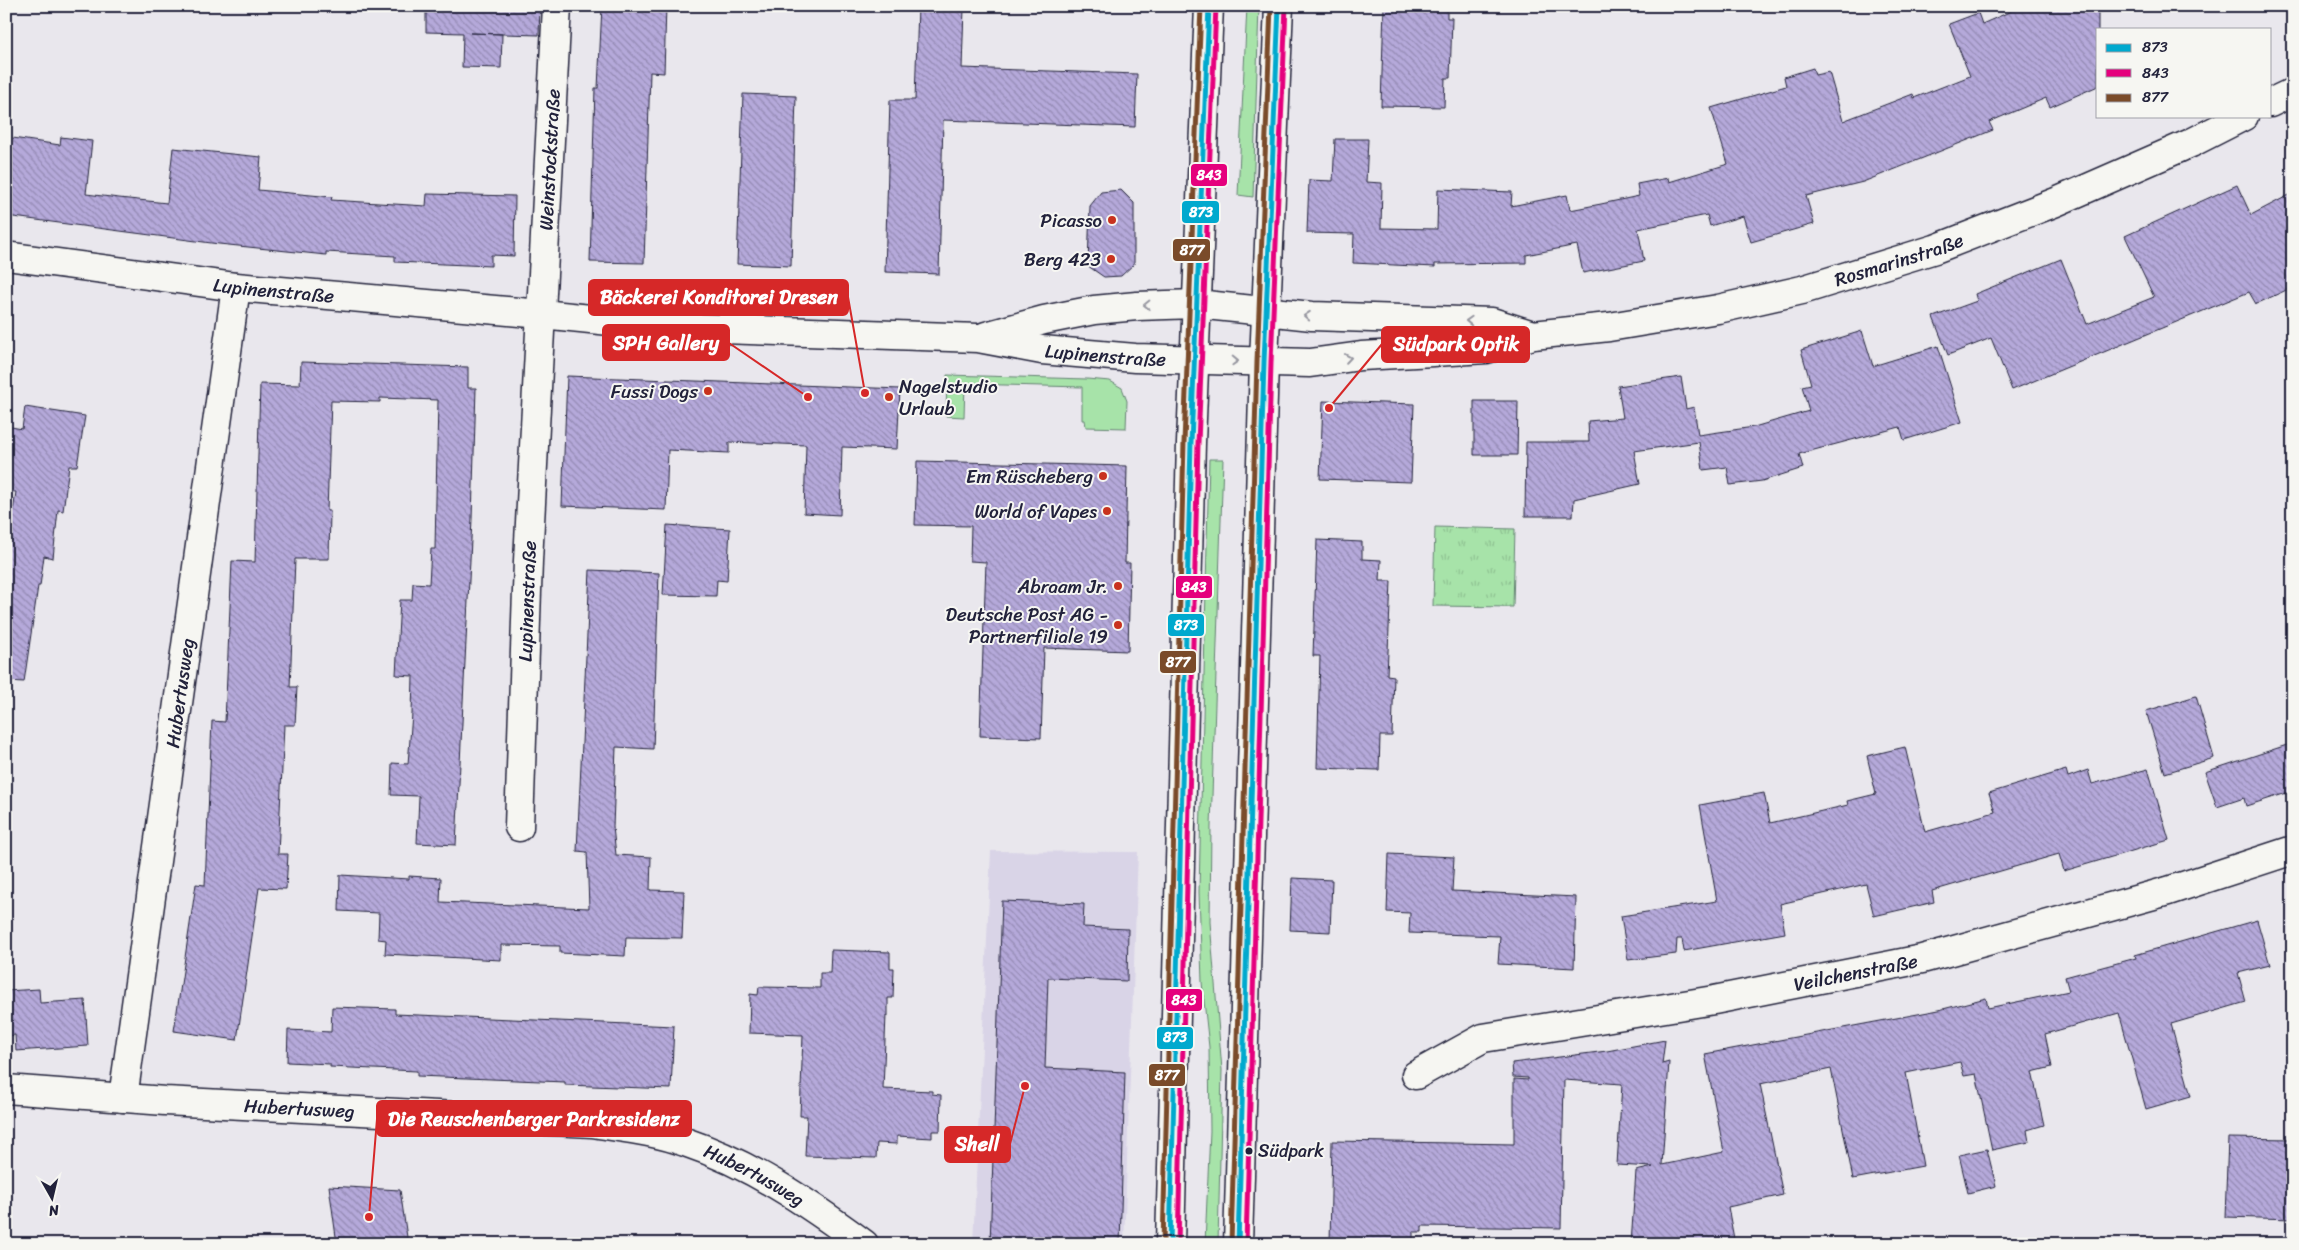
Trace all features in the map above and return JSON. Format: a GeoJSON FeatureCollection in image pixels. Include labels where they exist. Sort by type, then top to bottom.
{"type":"FeatureCollection","features":[{"type":"Feature","properties":{"kind":"street","name":"Weinstockstraße"},"geometry":{"type":"LineString","coordinates":[[542,314],[557,6]]}},
{"type":"Feature","properties":{"kind":"street"},"geometry":{"type":"LineString","coordinates":[[1170,1244],[1194,359],[1209,6]]}},
{"type":"Feature","properties":{"kind":"street"},"geometry":{"type":"LineString","coordinates":[[1238,1244],[1264,362],[1279,6]]}},
{"type":"Feature","properties":{"kind":"street"},"geometry":{"type":"LineString","coordinates":[[2272,102],[2293,92]]}},
{"type":"Feature","properties":{"kind":"street","name":"Rosmarinstraße"},"geometry":{"type":"LineString","coordinates":[[1264,362],[1310,363],[1361,356],[1487,349],[1533,335],[1609,327],[1718,310],[1821,284],[1935,249],[2056,202],[2191,143],[2240,118]]}},
{"type":"Feature","properties":{"kind":"street","name":"Lupinenstraße"},"geometry":{"type":"LineString","coordinates":[[6,256],[236,287],[542,314],[668,328],[978,338],[1042,350],[1135,358],[1264,362]]}},
{"type":"Feature","properties":{"kind":"street","name":"Hubertusweg"},"geometry":{"type":"LineString","coordinates":[[123,1098],[236,287]]}},
{"type":"Feature","properties":{"kind":"street","name":"Lupinenstraße"},"geometry":{"type":"LineString","coordinates":[[978,338],[1044,320],[1094,310],[1196,304]]}},
{"type":"Feature","properties":{"kind":"street","name":"Rosmarinstraße"},"geometry":{"type":"LineString","coordinates":[[1196,304],[1312,316],[1492,322],[1533,335]]}},
{"type":"Feature","properties":{"kind":"street","name":"Lupinenstraße"},"geometry":{"type":"LineString","coordinates":[[519,827],[528,561],[542,314]]}},
{"type":"Feature","properties":{"kind":"street","name":"Veilchenstraße"},"geometry":{"type":"LineString","coordinates":[[1416,1075],[1483,1038],[1714,1000],[1922,959],[2168,891],[2293,850]]}},
{"type":"Feature","properties":{"kind":"street","name":"Hubertusweg"},"geometry":{"type":"LineString","coordinates":[[6,1089],[123,1098],[592,1123],[641,1130],[684,1141],[725,1156],[813,1207],[864,1244]]}},
{"type":"Feature","properties":{"kind":"shaded area"},"geometry":{"type":"Polygon","coordinates":[[[991,851],[1138,852],[1124,1244],[973,1244],[991,851]]]}},
{"type":"Feature","properties":{"kind":"green space"},"geometry":{"type":"Polygon","coordinates":[[[1247,6],[1259,6],[1253,197],[1238,195],[1247,6]]]}},
{"type":"Feature","properties":{"kind":"green space"},"geometry":{"type":"Polygon","coordinates":[[[947,375],[1110,381],[1122,388],[1127,401],[1126,428],[1086,427],[1085,420],[1082,420],[1082,387],[965,384],[964,417],[946,416],[947,375]]]}},
{"type":"Feature","properties":{"kind":"green space"},"geometry":{"type":"Polygon","coordinates":[[[1209,459],[1223,459],[1211,827],[1210,922],[1222,1070],[1218,1244],[1205,1244],[1210,1131],[1209,1047],[1202,982],[1199,892],[1209,459]]]}},
{"type":"Feature","properties":{"kind":"green space"},"geometry":{"type":"Polygon","coordinates":[[[1435,527],[1515,529],[1513,607],[1433,606],[1435,527]]]}},
{"type":"Feature","properties":{"kind":"building"},"geometry":{"type":"Polygon","coordinates":[[[426,6],[540,6],[539,35],[470,33],[502,34],[501,68],[462,67],[463,33],[426,32],[426,6]]]}},
{"type":"Feature","properties":{"kind":"building"},"geometry":{"type":"Polygon","coordinates":[[[602,6],[666,6],[664,73],[650,72],[644,263],[590,262],[595,88],[598,88],[602,6]]]}},
{"type":"Feature","properties":{"kind":"building"},"geometry":{"type":"Polygon","coordinates":[[[918,6],[964,8],[962,68],[1137,74],[1135,127],[943,120],[939,274],[885,272],[890,100],[915,100],[918,6]]]}},
{"type":"Feature","properties":{"kind":"building"},"geometry":{"type":"Polygon","coordinates":[[[1384,6],[1447,6],[1447,18],[1452,18],[1450,78],[1445,78],[1444,107],[1381,106],[1384,6]]]}},
{"type":"Feature","properties":{"kind":"building"},"geometry":{"type":"Polygon","coordinates":[[[2023,6],[2098,6],[2096,87],[2050,107],[2046,98],[1989,122],[1993,130],[1863,182],[1806,196],[1814,224],[1751,242],[1743,216],[1710,226],[1707,215],[1638,229],[1644,261],[1583,273],[1577,245],[1526,255],[1526,263],[1435,264],[1435,267],[1353,263],[1354,234],[1307,233],[1309,180],[1333,181],[1335,139],[1368,139],[1366,182],[1382,183],[1381,228],[1437,229],[1438,189],[1512,192],[1511,206],[1567,195],[1570,210],[1639,196],[1637,184],[1668,178],[1669,182],[1728,164],[1711,108],[1786,86],[1784,77],[1813,68],[1815,75],[1829,72],[1843,121],[1913,94],[1914,98],[1970,76],[1949,24],[1978,13],[1982,24],[2023,6]]]}},
{"type":"Feature","properties":{"kind":"building"},"geometry":{"type":"Polygon","coordinates":[[[743,94],[796,96],[791,266],[737,264],[743,94]]]}},
{"type":"Feature","properties":{"kind":"building"},"geometry":{"type":"Polygon","coordinates":[[[6,137],[60,145],[61,137],[92,141],[86,194],[119,198],[167,203],[173,148],[261,157],[258,190],[332,197],[331,200],[426,206],[427,194],[515,196],[514,256],[491,255],[491,266],[395,262],[395,256],[326,252],[326,255],[219,244],[6,216],[6,137]]]}},
{"type":"Feature","properties":{"kind":"building"},"geometry":{"type":"Polygon","coordinates":[[[2237,185],[2251,215],[2293,193],[2293,287],[2256,304],[2249,292],[2012,390],[1991,338],[1948,355],[1933,317],[1977,301],[1975,294],[2061,259],[2087,324],[2154,297],[2125,236],[2237,185]]]}},
{"type":"Feature","properties":{"kind":"building"},"geometry":{"type":"Polygon","coordinates":[[[1121,190],[1134,203],[1134,264],[1121,276],[1104,277],[1088,266],[1090,206],[1101,192],[1121,190]]]}},
{"type":"Feature","properties":{"kind":"building"},"geometry":{"type":"Polygon","coordinates":[[[1862,331],[1873,366],[1938,346],[1962,422],[1904,440],[1900,427],[1799,454],[1803,468],[1762,481],[1730,485],[1727,467],[1703,470],[1699,442],[1634,451],[1640,484],[1574,499],[1573,516],[1525,516],[1526,442],[1589,442],[1588,421],[1623,418],[1618,386],[1681,377],[1686,409],[1694,407],[1698,435],[1754,427],[1809,411],[1802,386],[1811,384],[1801,350],[1862,331]]]}},
{"type":"Feature","properties":{"kind":"building"},"geometry":{"type":"Polygon","coordinates":[[[301,362],[468,367],[468,388],[476,388],[472,519],[456,845],[417,843],[419,796],[391,795],[392,763],[408,764],[412,714],[413,676],[396,675],[400,600],[412,600],[413,583],[429,584],[431,549],[435,549],[438,400],[380,398],[380,402],[331,401],[327,511],[330,511],[329,559],[295,559],[290,687],[297,687],[295,725],[284,725],[278,854],[288,854],[286,889],[259,888],[237,1040],[174,1031],[196,884],[205,885],[212,721],[225,722],[232,561],[255,562],[260,384],[300,385],[301,362]]]}},
{"type":"Feature","properties":{"kind":"building"},"geometry":{"type":"Polygon","coordinates":[[[567,376],[900,389],[897,449],[842,447],[840,515],[804,513],[806,445],[729,442],[729,453],[668,450],[666,510],[562,506],[567,376]]]}},
{"type":"Feature","properties":{"kind":"building"},"geometry":{"type":"Polygon","coordinates":[[[1323,401],[1414,404],[1411,482],[1320,479],[1323,401]]]}},
{"type":"Feature","properties":{"kind":"building"},"geometry":{"type":"Polygon","coordinates":[[[1474,401],[1518,401],[1517,455],[1474,455],[1474,401]]]}},
{"type":"Feature","properties":{"kind":"building"},"geometry":{"type":"Polygon","coordinates":[[[25,407],[85,416],[77,466],[69,466],[63,511],[58,510],[53,558],[44,556],[24,682],[6,681],[6,557],[16,492],[6,491],[6,426],[22,429],[25,407]]]}},
{"type":"Feature","properties":{"kind":"building"},"geometry":{"type":"Polygon","coordinates":[[[917,461],[1127,466],[1125,563],[1130,563],[1128,651],[1044,648],[1041,738],[980,736],[986,562],[970,561],[971,526],[915,525],[917,461]]]}},
{"type":"Feature","properties":{"kind":"building"},"geometry":{"type":"Polygon","coordinates":[[[667,525],[730,529],[727,581],[717,580],[716,596],[663,595],[667,525]]]}},
{"type":"Feature","properties":{"kind":"building"},"geometry":{"type":"Polygon","coordinates":[[[1317,540],[1362,542],[1362,559],[1381,560],[1380,581],[1391,581],[1387,675],[1394,676],[1392,736],[1380,736],[1379,770],[1317,768],[1320,656],[1313,656],[1317,540]]]}},
{"type":"Feature","properties":{"kind":"building"},"geometry":{"type":"Polygon","coordinates":[[[590,570],[659,573],[653,749],[616,747],[613,827],[616,855],[651,857],[650,890],[684,891],[682,938],[626,937],[625,956],[560,953],[560,946],[501,945],[501,960],[385,954],[386,940],[378,939],[379,913],[339,911],[340,875],[409,879],[409,876],[441,878],[440,902],[589,908],[587,852],[577,851],[590,570]]]}},
{"type":"Feature","properties":{"kind":"building"},"geometry":{"type":"Polygon","coordinates":[[[2196,696],[2214,758],[2165,773],[2146,711],[2196,696]]]}},
{"type":"Feature","properties":{"kind":"building"},"geometry":{"type":"Polygon","coordinates":[[[2293,743],[2293,791],[2246,806],[2244,798],[2217,807],[2205,772],[2293,743]]]}},
{"type":"Feature","properties":{"kind":"building"},"geometry":{"type":"Polygon","coordinates":[[[1905,747],[1925,832],[1995,812],[1989,793],[2066,770],[2068,777],[2088,770],[2092,784],[2148,769],[2169,840],[2064,871],[2059,854],[1932,891],[1934,902],[1874,916],[1866,884],[1780,904],[1785,933],[1684,951],[1682,939],[1677,939],[1676,954],[1628,960],[1621,916],[1717,901],[1700,805],[1764,793],[1770,823],[1848,805],[1847,801],[1876,794],[1867,756],[1905,747]]]}},
{"type":"Feature","properties":{"kind":"building"},"geometry":{"type":"Polygon","coordinates":[[[1389,854],[1454,857],[1452,891],[1576,897],[1574,968],[1498,964],[1500,936],[1409,933],[1410,913],[1387,912],[1389,854]]]}},
{"type":"Feature","properties":{"kind":"building"},"geometry":{"type":"Polygon","coordinates":[[[1292,878],[1332,880],[1330,932],[1290,930],[1292,878]]]}},
{"type":"Feature","properties":{"kind":"building"},"geometry":{"type":"Polygon","coordinates":[[[1002,901],[1084,904],[1083,927],[1128,929],[1127,981],[1048,978],[1045,1068],[1125,1072],[1120,1244],[990,1244],[1002,901]]]}},
{"type":"Feature","properties":{"kind":"building"},"geometry":{"type":"Polygon","coordinates":[[[2257,920],[2270,965],[2238,973],[2246,1002],[2171,1024],[2191,1096],[2146,1109],[2119,1013],[2045,1034],[2052,1067],[2032,1072],[2044,1125],[2027,1130],[2029,1142],[1992,1150],[1976,1074],[1964,1076],[1960,1062],[1906,1073],[1923,1166],[1853,1179],[1831,1069],[1760,1084],[1783,1195],[1728,1207],[1735,1244],[1631,1244],[1636,1171],[1653,1167],[1617,1165],[1622,1084],[1564,1080],[1561,1228],[1422,1226],[1422,1232],[1413,1232],[1413,1244],[1330,1244],[1332,1141],[1514,1144],[1514,1079],[1528,1080],[1528,1078],[1513,1077],[1512,1063],[1607,1051],[1665,1040],[1662,1064],[1669,1062],[1662,1165],[1724,1152],[1705,1054],[1939,1010],[1986,998],[1988,1008],[2069,991],[2065,977],[2136,958],[2135,955],[2257,920]]]}},
{"type":"Feature","properties":{"kind":"building"},"geometry":{"type":"Polygon","coordinates":[[[831,950],[890,952],[890,968],[894,968],[893,998],[888,998],[888,1016],[886,1015],[883,1089],[932,1091],[932,1094],[941,1095],[940,1131],[932,1131],[932,1138],[897,1136],[897,1144],[877,1143],[876,1158],[805,1156],[807,1116],[800,1116],[803,1035],[749,1033],[750,994],[758,995],[759,987],[820,988],[820,973],[830,973],[831,950]]]}},
{"type":"Feature","properties":{"kind":"building"},"geometry":{"type":"Polygon","coordinates":[[[39,989],[40,1003],[85,1000],[88,1046],[16,1051],[15,1035],[6,1036],[6,991],[39,989]]]}},
{"type":"Feature","properties":{"kind":"building"},"geometry":{"type":"Polygon","coordinates":[[[332,1007],[395,1009],[395,1014],[674,1026],[671,1089],[565,1085],[565,1082],[417,1076],[417,1071],[330,1067],[330,1064],[287,1062],[288,1030],[331,1032],[332,1007]]]}},
{"type":"Feature","properties":{"kind":"building"},"geometry":{"type":"Polygon","coordinates":[[[2228,1138],[2293,1139],[2293,1219],[2225,1217],[2228,1138]]]}},
{"type":"Feature","properties":{"kind":"building"},"geometry":{"type":"Polygon","coordinates":[[[1987,1149],[1996,1186],[1968,1193],[1959,1155],[1987,1149]]]}},
{"type":"Feature","properties":{"kind":"building"},"geometry":{"type":"Polygon","coordinates":[[[329,1186],[400,1190],[408,1244],[337,1244],[329,1186]]]}},
{"type":"Feature","properties":{"kind":"transit line","name":"877"},"geometry":{"type":"LineString","coordinates":[[1163,1244],[1184,443],[1201,6]]}},
{"type":"Feature","properties":{"kind":"transit line","name":"873"},"geometry":{"type":"LineString","coordinates":[[1170,1244],[1191,443],[1209,6]]}},
{"type":"Feature","properties":{"kind":"transit line","name":"843"},"geometry":{"type":"LineString","coordinates":[[1178,1244],[1198,443],[1216,6]]}},
{"type":"Feature","properties":{"kind":"transit line","name":"877"},"geometry":{"type":"LineString","coordinates":[[1231,1244],[1257,362],[1271,6]]}},
{"type":"Feature","properties":{"kind":"transit line","name":"873"},"geometry":{"type":"LineString","coordinates":[[1238,1244],[1264,362],[1279,6]]}},
{"type":"Feature","properties":{"kind":"transit line","name":"843"},"geometry":{"type":"LineString","coordinates":[[1246,1244],[1271,362],[1286,6]]}},
{"type":"Feature","properties":{"kind":"place","name":"Picasso"},"geometry":{"type":"Point","coordinates":[1112,220]}},
{"type":"Feature","properties":{"kind":"place","name":"Berg 423"},"geometry":{"type":"Point","coordinates":[1111,259]}},
{"type":"Feature","properties":{"kind":"place","name":"Fussi Dogs"},"geometry":{"type":"Point","coordinates":[708,391]}},
{"type":"Feature","properties":{"kind":"place","name":"Bäckerei Konditorei Dresen"},"geometry":{"type":"Point","coordinates":[865,393]}},
{"type":"Feature","properties":{"kind":"place","name":"SPH Gallery"},"geometry":{"type":"Point","coordinates":[808,397]}},
{"type":"Feature","properties":{"kind":"place","name":"Nagelstudio Urlaub"},"geometry":{"type":"Point","coordinates":[889,397]}},
{"type":"Feature","properties":{"kind":"place","name":"Südpark Optik"},"geometry":{"type":"Point","coordinates":[1329,408]}},
{"type":"Feature","properties":{"kind":"place","name":"Em Rüscheberg"},"geometry":{"type":"Point","coordinates":[1103,476]}},
{"type":"Feature","properties":{"kind":"place","name":"World of Vapes"},"geometry":{"type":"Point","coordinates":[1107,511]}},
{"type":"Feature","properties":{"kind":"place","name":"Abraam Jr."},"geometry":{"type":"Point","coordinates":[1118,586]}},
{"type":"Feature","properties":{"kind":"place","name":"Deutsche Post AG - Partnerfiliale 19"},"geometry":{"type":"Point","coordinates":[1118,625]}},
{"type":"Feature","properties":{"kind":"place","name":"Shell"},"geometry":{"type":"Point","coordinates":[1025,1086]}},
{"type":"Feature","properties":{"kind":"place","name":"Südpark"},"geometry":{"type":"Point","coordinates":[1249,1151]}},
{"type":"Feature","properties":{"kind":"place","name":"Die Reuschenberger Parkresidenz"},"geometry":{"type":"Point","coordinates":[369,1217]}}]}
